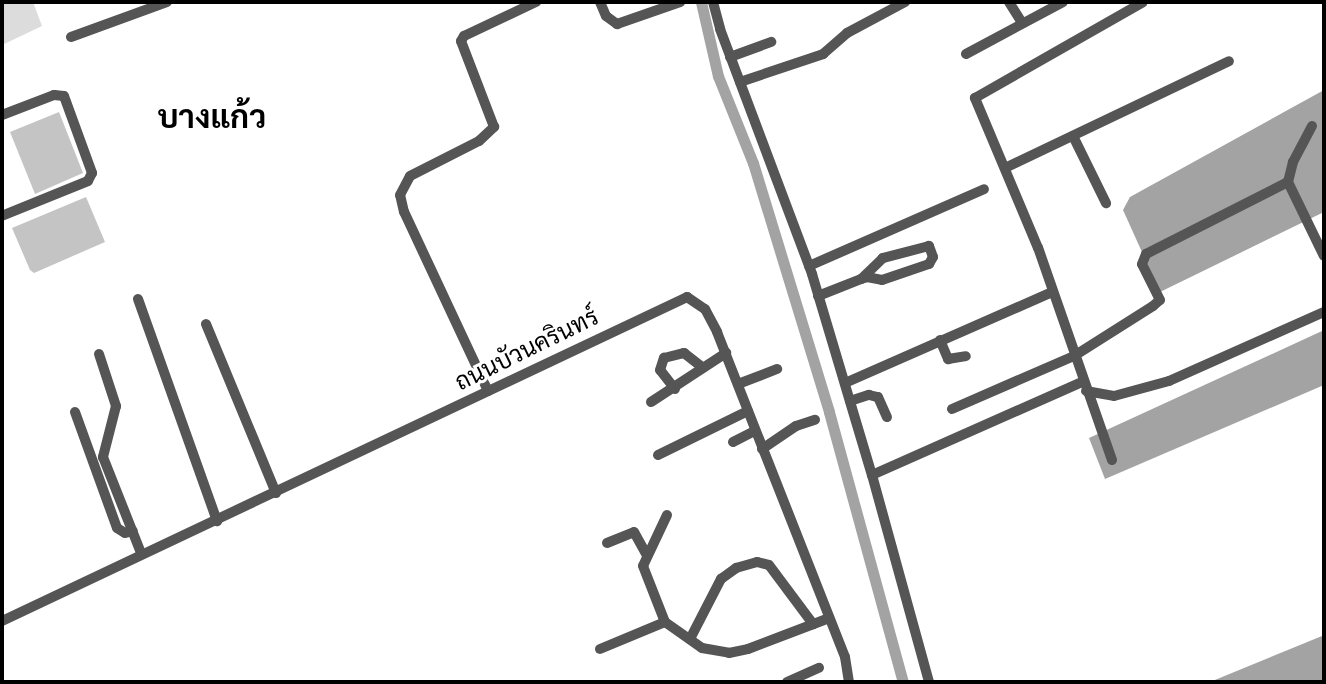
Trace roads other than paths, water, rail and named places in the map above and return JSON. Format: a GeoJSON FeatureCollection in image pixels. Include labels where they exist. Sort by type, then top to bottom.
{"type":"FeatureCollection","features":[{"type":"Feature","properties":{"kind":"street"},"geometry":{"type":"LineString","coordinates":[[71,37],[167,2]]}},
{"type":"Feature","properties":{"kind":"street"},"geometry":{"type":"LineString","coordinates":[[488,391],[404,212],[400,195],[410,176],[479,141],[494,127],[461,41],[464,36],[536,2]]}},
{"type":"Feature","properties":{"kind":"street"},"geometry":{"type":"LineString","coordinates":[[600,2],[606,16],[617,24],[680,2]]}},
{"type":"Feature","properties":{"kind":"street"},"geometry":{"type":"LineString","coordinates":[[713,2],[730,57],[809,266],[872,475],[929,682]]}},
{"type":"Feature","properties":{"kind":"street"},"geometry":{"type":"LineString","coordinates":[[740,82],[823,54],[847,33],[905,2]]}},
{"type":"Feature","properties":{"kind":"street"},"geometry":{"type":"LineString","coordinates":[[1009,2],[1022,23]]}},
{"type":"Feature","properties":{"kind":"street"},"geometry":{"type":"LineString","coordinates":[[966,54],[1063,2]]}},
{"type":"Feature","properties":{"kind":"street"},"geometry":{"type":"LineString","coordinates":[[1112,460],[1052,292],[975,98],[1143,2]]}},
{"type":"Feature","properties":{"kind":"street"},"geometry":{"type":"LineString","coordinates":[[730,57],[771,42]]}},
{"type":"Feature","properties":{"kind":"street"},"geometry":{"type":"LineString","coordinates":[[1005,168],[1229,61]]}},
{"type":"Feature","properties":{"kind":"street"},"geometry":{"type":"LineString","coordinates":[[2,115],[54,95],[64,96],[92,173],[88,181],[2,216]]}},
{"type":"Feature","properties":{"kind":"street"},"geometry":{"type":"LineString","coordinates":[[1312,126],[1293,162],[1288,182],[1324,256]]}},
{"type":"Feature","properties":{"kind":"street"},"geometry":{"type":"LineString","coordinates":[[1073,136],[1106,203]]}},
{"type":"Feature","properties":{"kind":"street"},"geometry":{"type":"LineString","coordinates":[[952,409],[1074,356],[1160,300],[1142,264],[1146,254],[1288,182]]}},
{"type":"Feature","properties":{"kind":"street"},"geometry":{"type":"LineString","coordinates":[[809,266],[984,189]]}},
{"type":"Feature","properties":{"kind":"street"},"geometry":{"type":"LineString","coordinates":[[818,296],[861,279],[883,258],[929,246],[933,257],[929,264],[882,280],[861,279]]}},
{"type":"Feature","properties":{"kind":"street"},"geometry":{"type":"LineString","coordinates":[[845,383],[1052,292]]}},
{"type":"Feature","properties":{"kind":"street","name":"ถนนบัวนครินทร์"},"geometry":{"type":"LineString","coordinates":[[2,621],[687,297],[705,309],[726,353],[845,657],[849,682]]}},
{"type":"Feature","properties":{"kind":"street"},"geometry":{"type":"LineString","coordinates":[[138,299],[217,521]]}},
{"type":"Feature","properties":{"kind":"street"},"geometry":{"type":"LineString","coordinates":[[872,475],[1084,387],[1114,396],[1169,381],[1324,312]]}},
{"type":"Feature","properties":{"kind":"street"},"geometry":{"type":"LineString","coordinates":[[206,324],[276,493]]}},
{"type":"Feature","properties":{"kind":"street"},"geometry":{"type":"LineString","coordinates":[[940,340],[948,359],[966,356]]}},
{"type":"Feature","properties":{"kind":"street"},"geometry":{"type":"LineString","coordinates":[[675,389],[660,370],[664,358],[684,353],[703,368]]}},
{"type":"Feature","properties":{"kind":"street"},"geometry":{"type":"LineString","coordinates":[[651,402],[726,353]]}},
{"type":"Feature","properties":{"kind":"street"},"geometry":{"type":"LineString","coordinates":[[99,354],[116,406],[103,457],[141,553]]}},
{"type":"Feature","properties":{"kind":"street"},"geometry":{"type":"LineString","coordinates":[[738,384],[777,369]]}},
{"type":"Feature","properties":{"kind":"street"},"geometry":{"type":"LineString","coordinates":[[850,401],[869,395],[878,397],[887,417]]}},
{"type":"Feature","properties":{"kind":"street"},"geometry":{"type":"LineString","coordinates":[[658,455],[748,411]]}},
{"type":"Feature","properties":{"kind":"street"},"geometry":{"type":"LineString","coordinates":[[75,412],[114,522],[120,531],[133,531]]}},
{"type":"Feature","properties":{"kind":"street"},"geometry":{"type":"LineString","coordinates":[[762,449],[796,426],[815,420]]}},
{"type":"Feature","properties":{"kind":"street"},"geometry":{"type":"LineString","coordinates":[[733,442],[755,431]]}},
{"type":"Feature","properties":{"kind":"street"},"geometry":{"type":"LineString","coordinates":[[667,515],[643,566],[665,622],[702,648],[729,653],[829,618]]}},
{"type":"Feature","properties":{"kind":"street"},"geometry":{"type":"LineString","coordinates":[[607,543],[634,532],[647,555]]}},
{"type":"Feature","properties":{"kind":"street"},"geometry":{"type":"LineString","coordinates":[[690,639],[721,579],[736,568],[757,562],[769,565],[813,624]]}},
{"type":"Feature","properties":{"kind":"street"},"geometry":{"type":"LineString","coordinates":[[600,649],[665,622]]}},
{"type":"Feature","properties":{"kind":"street"},"geometry":{"type":"LineString","coordinates":[[787,682],[819,668]]}},
{"type":"Feature","properties":{"kind":"waterway"},"geometry":{"type":"LineString","coordinates":[[701,2],[718,76],[753,163],[829,412],[903,682]]}},
{"type":"Feature","properties":{"kind":"district","name":"บางแก้ว"},"geometry":{"type":"Point","coordinates":[212,118]}}]}
